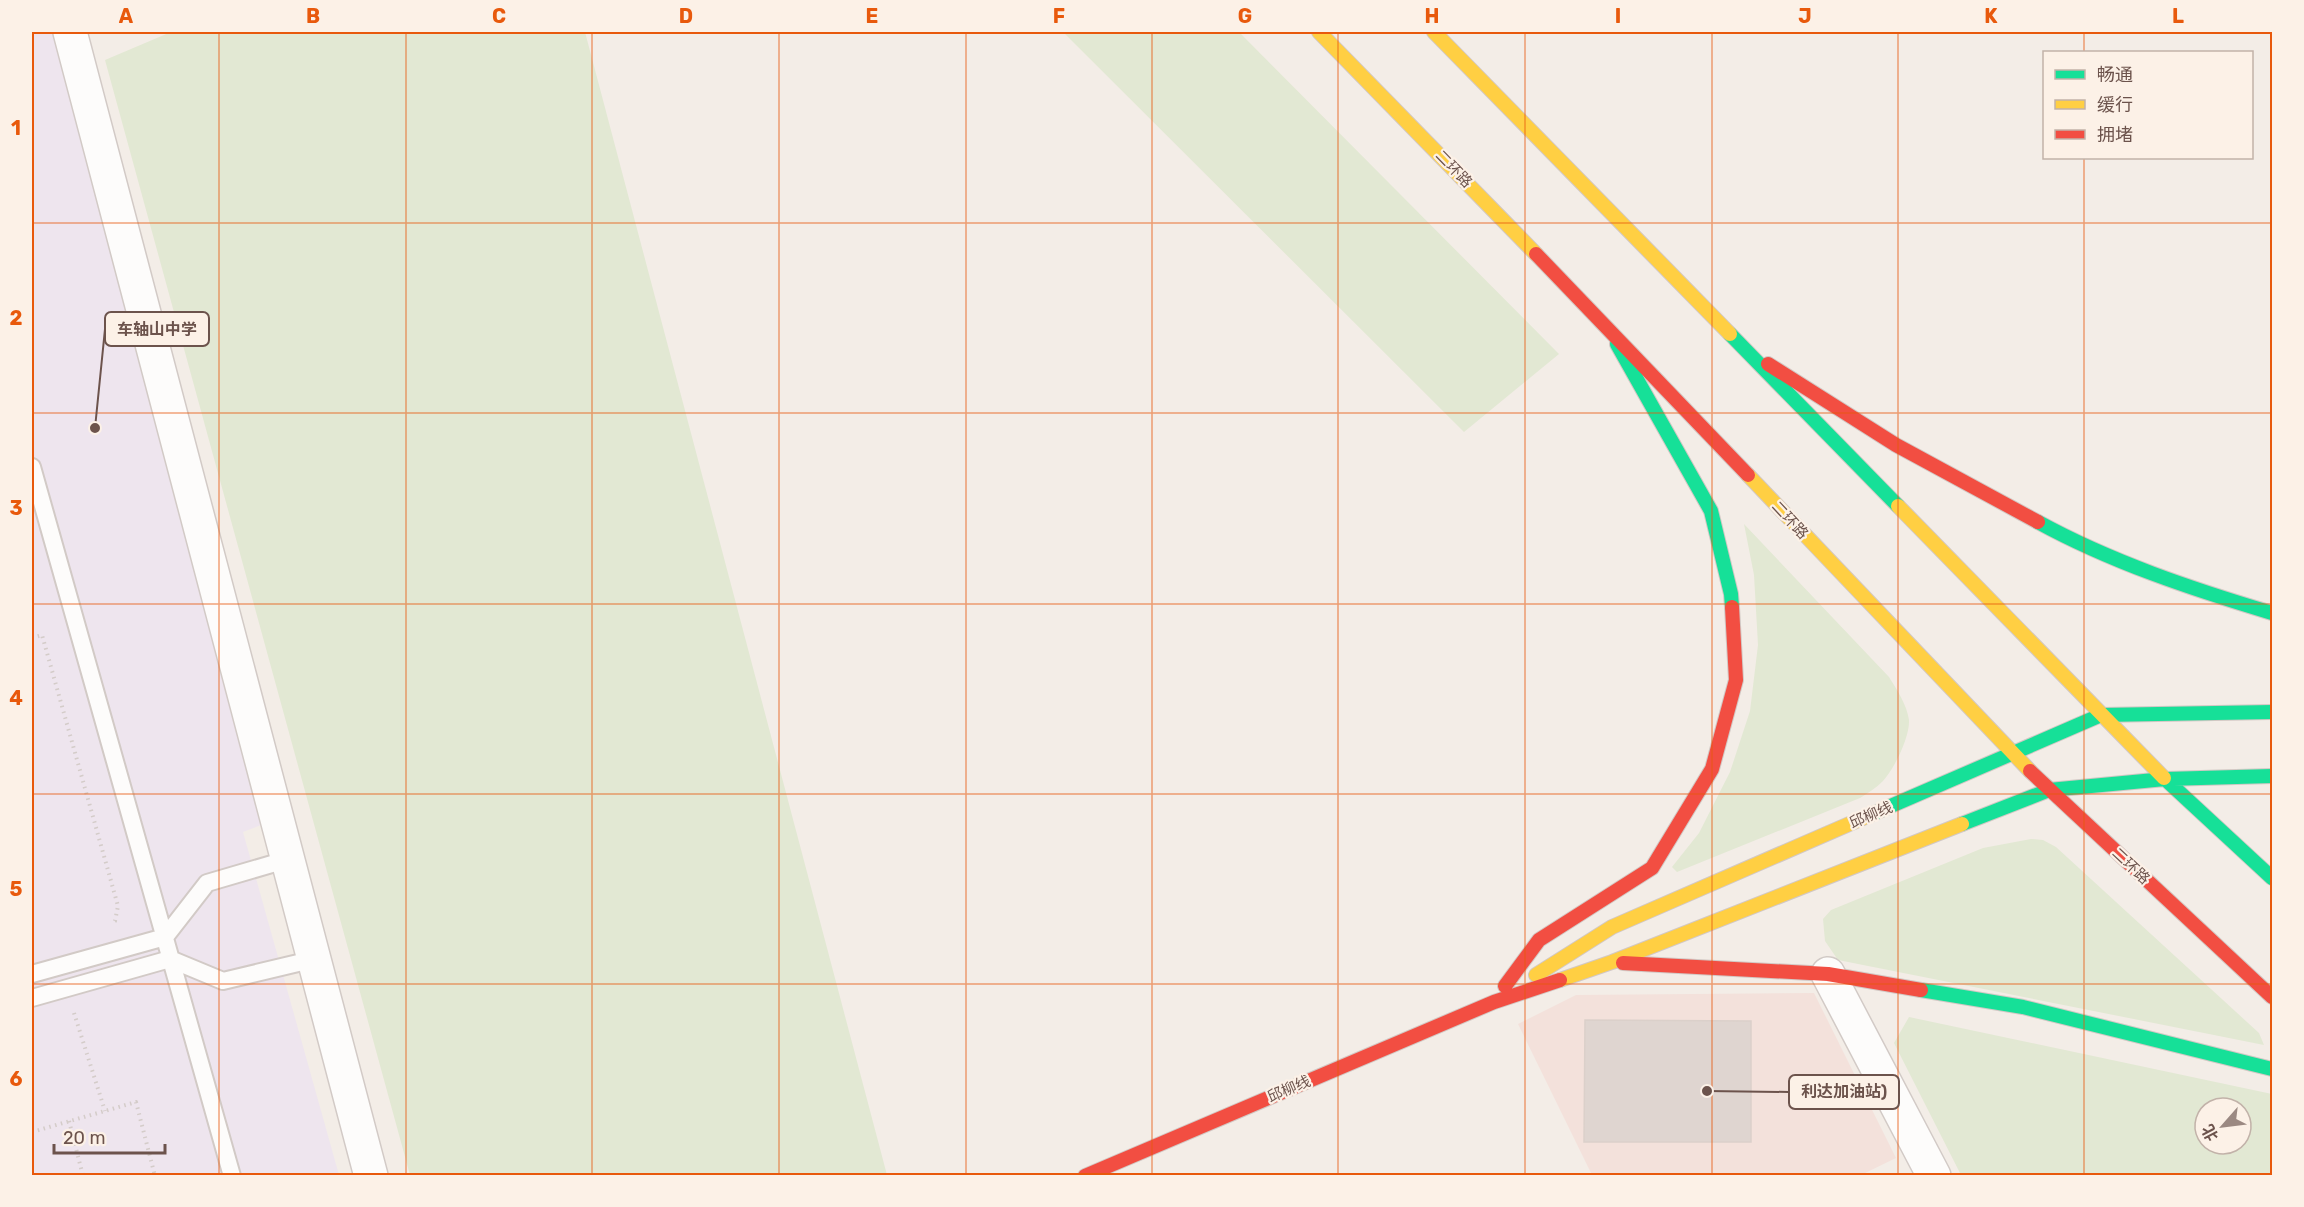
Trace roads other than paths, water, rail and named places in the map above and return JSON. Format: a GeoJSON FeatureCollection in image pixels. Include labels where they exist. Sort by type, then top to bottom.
{"type":"FeatureCollection","features":[{"type":"Feature","properties":{"kind":"main road","name":"二环路"},"geometry":{"type":"LineString","coordinates":[[1319,32],[1606,326],[2013,755],[2272,997]]}},
{"type":"Feature","properties":{"kind":"main road"},"geometry":{"type":"LineString","coordinates":[[1434,32],[1750,353],[2101,715],[2164,778],[2272,878]]}},
{"type":"Feature","properties":{"kind":"main road"},"geometry":{"type":"LineString","coordinates":[[1494,1002],[1539,940],[1652,868],[1712,769],[1736,680],[1731,594],[1711,511],[1606,326]]}},
{"type":"Feature","properties":{"kind":"main road"},"geometry":{"type":"LineString","coordinates":[[1750,353],[1896,445],[2076,543],[2215,596],[2272,613]]}},
{"type":"Feature","properties":{"kind":"main road","name":"邱柳线"},"geometry":{"type":"LineString","coordinates":[[1494,1002],[1612,927],[2101,715],[2272,712]]}},
{"type":"Feature","properties":{"kind":"main road","name":"邱柳线"},"geometry":{"type":"LineString","coordinates":[[1085,1176],[1494,1002],[1612,962],[2049,790],[2164,778],[2272,776]]}},
{"type":"Feature","properties":{"kind":"main road"},"geometry":{"type":"LineString","coordinates":[[1612,962],[1828,974],[2023,1007],[2272,1069]]}},
{"type":"Feature","properties":{"kind":"street"},"geometry":{"type":"LineString","coordinates":[[70,32],[371,1176]]}},
{"type":"Feature","properties":{"kind":"street"},"geometry":{"type":"LineString","coordinates":[[1828,974],[1934,1176]]}},
{"type":"Feature","properties":{"kind":"lane"},"geometry":{"type":"LineString","coordinates":[[32,467],[232,1176]]}},
{"type":"Feature","properties":{"kind":"lane"},"geometry":{"type":"LineString","coordinates":[[32,974],[165,937],[207,882],[289,858]]}},
{"type":"Feature","properties":{"kind":"lane"},"geometry":{"type":"LineString","coordinates":[[32,998],[170,959],[224,981],[315,959]]}},
{"type":"Feature","properties":{"kind":"place","name":"车轴山中学"},"geometry":{"type":"Point","coordinates":[95,428]}},
{"type":"Feature","properties":{"kind":"place","name":"利达加油站)"},"geometry":{"type":"Point","coordinates":[1707,1091]}}]}
